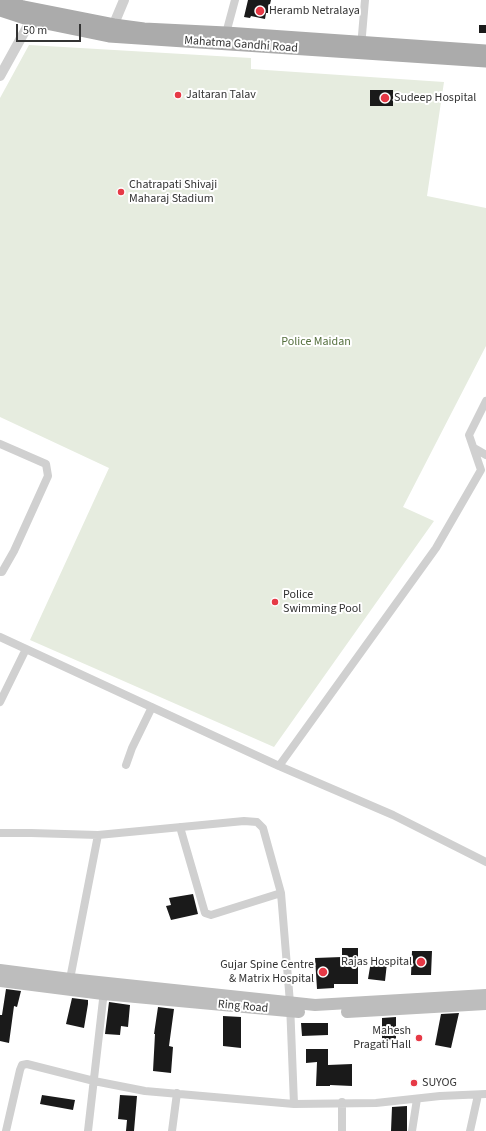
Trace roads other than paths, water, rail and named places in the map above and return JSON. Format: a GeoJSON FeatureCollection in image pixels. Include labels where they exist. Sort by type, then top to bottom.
{"type":"FeatureCollection","features":[{"type":"Feature","properties":{"kind":"main road"},"geometry":{"type":"LineString","coordinates":[[1,0],[33,15]]}},
{"type":"Feature","properties":{"kind":"main road","name":"Mahatma Gandhi Road"},"geometry":{"type":"LineString","coordinates":[[0,10],[33,15],[111,31],[361,47],[486,61]]}},
{"type":"Feature","properties":{"kind":"main road"},"geometry":{"type":"LineString","coordinates":[[361,47],[486,51]]}},
{"type":"Feature","properties":{"kind":"main road"},"geometry":{"type":"LineString","coordinates":[[0,970],[70,979],[104,988]]}},
{"type":"Feature","properties":{"kind":"main road","name":"Ring Road"},"geometry":{"type":"LineString","coordinates":[[0,981],[104,988],[290,1007],[316,1012],[374,1011],[486,1004]]}},
{"type":"Feature","properties":{"kind":"main road"},"geometry":{"type":"LineString","coordinates":[[290,1007],[486,995]]}},
{"type":"Feature","properties":{"kind":"street"},"geometry":{"type":"LineString","coordinates":[[111,31],[124,0]]}},
{"type":"Feature","properties":{"kind":"street"},"geometry":{"type":"LineString","coordinates":[[225,38],[235,0]]}},
{"type":"Feature","properties":{"kind":"street"},"geometry":{"type":"LineString","coordinates":[[361,47],[365,0]]}},
{"type":"Feature","properties":{"kind":"street"},"geometry":{"type":"LineString","coordinates":[[0,76],[33,15]]}},
{"type":"Feature","properties":{"kind":"street"},"geometry":{"type":"LineString","coordinates":[[279,766],[436,548],[480,470],[469,435],[486,401]]}},
{"type":"Feature","properties":{"kind":"street"},"geometry":{"type":"LineString","coordinates":[[0,444],[46,464],[48,476],[14,551],[2,572],[0,572]]}},
{"type":"Feature","properties":{"kind":"street"},"geometry":{"type":"LineString","coordinates":[[474,448],[486,455]]}},
{"type":"Feature","properties":{"kind":"street"},"geometry":{"type":"LineString","coordinates":[[0,637],[279,766],[393,815],[486,862]]}},
{"type":"Feature","properties":{"kind":"street"},"geometry":{"type":"LineString","coordinates":[[0,702],[26,649]]}},
{"type":"Feature","properties":{"kind":"street"},"geometry":{"type":"LineString","coordinates":[[126,765],[132,748],[152,707]]}},
{"type":"Feature","properties":{"kind":"street"},"geometry":{"type":"LineString","coordinates":[[0,834],[31,833],[98,835],[244,821],[257,822],[263,828],[281,893],[290,1007],[294,1104]]}},
{"type":"Feature","properties":{"kind":"street"},"geometry":{"type":"LineString","coordinates":[[180,827],[205,913],[211,915],[281,893]]}},
{"type":"Feature","properties":{"kind":"street"},"geometry":{"type":"LineString","coordinates":[[70,979],[98,835]]}},
{"type":"Feature","properties":{"kind":"street"},"geometry":{"type":"LineString","coordinates":[[88,1131],[104,988]]}},
{"type":"Feature","properties":{"kind":"street"},"geometry":{"type":"LineString","coordinates":[[6,1131],[20,1070],[22,1065],[27,1064],[94,1081],[146,1090],[294,1104],[342,1102],[376,1103],[482,1094],[470,1131]]}},
{"type":"Feature","properties":{"kind":"street"},"geometry":{"type":"LineString","coordinates":[[172,1131],[176,1093]]}},
{"type":"Feature","properties":{"kind":"street"},"geometry":{"type":"LineString","coordinates":[[412,1131],[416,1099]]}},
{"type":"Feature","properties":{"kind":"street"},"geometry":{"type":"LineString","coordinates":[[342,1102],[342,1131]]}},
{"type":"Feature","properties":{"kind":"place","name":"Heramb Netralaya"},"geometry":{"type":"Point","coordinates":[260,11]}},
{"type":"Feature","properties":{"kind":"place","name":"Jaltaran Talav"},"geometry":{"type":"Point","coordinates":[178,95]}},
{"type":"Feature","properties":{"kind":"place","name":"Sudeep Hospital"},"geometry":{"type":"Point","coordinates":[385,98]}},
{"type":"Feature","properties":{"kind":"place","name":"Chatrapati Shivaji Maharaj Stadium"},"geometry":{"type":"Point","coordinates":[121,192]}},
{"type":"Feature","properties":{"kind":"place","name":"Police Swimming Pool"},"geometry":{"type":"Point","coordinates":[275,602]}},
{"type":"Feature","properties":{"kind":"place","name":"Rajas Hospital"},"geometry":{"type":"Point","coordinates":[421,962]}},
{"type":"Feature","properties":{"kind":"place","name":"Gujar Spine Centre & Matrix Hospital"},"geometry":{"type":"Point","coordinates":[323,972]}},
{"type":"Feature","properties":{"kind":"place","name":"Mahesh Pragati Hall"},"geometry":{"type":"Point","coordinates":[419,1038]}},
{"type":"Feature","properties":{"kind":"place","name":"SUYOG"},"geometry":{"type":"Point","coordinates":[414,1083]}},
{"type":"Feature","properties":{"kind":"park label","name":"Police Maidan"},"geometry":{"type":"Point","coordinates":[316,342]}}]}
